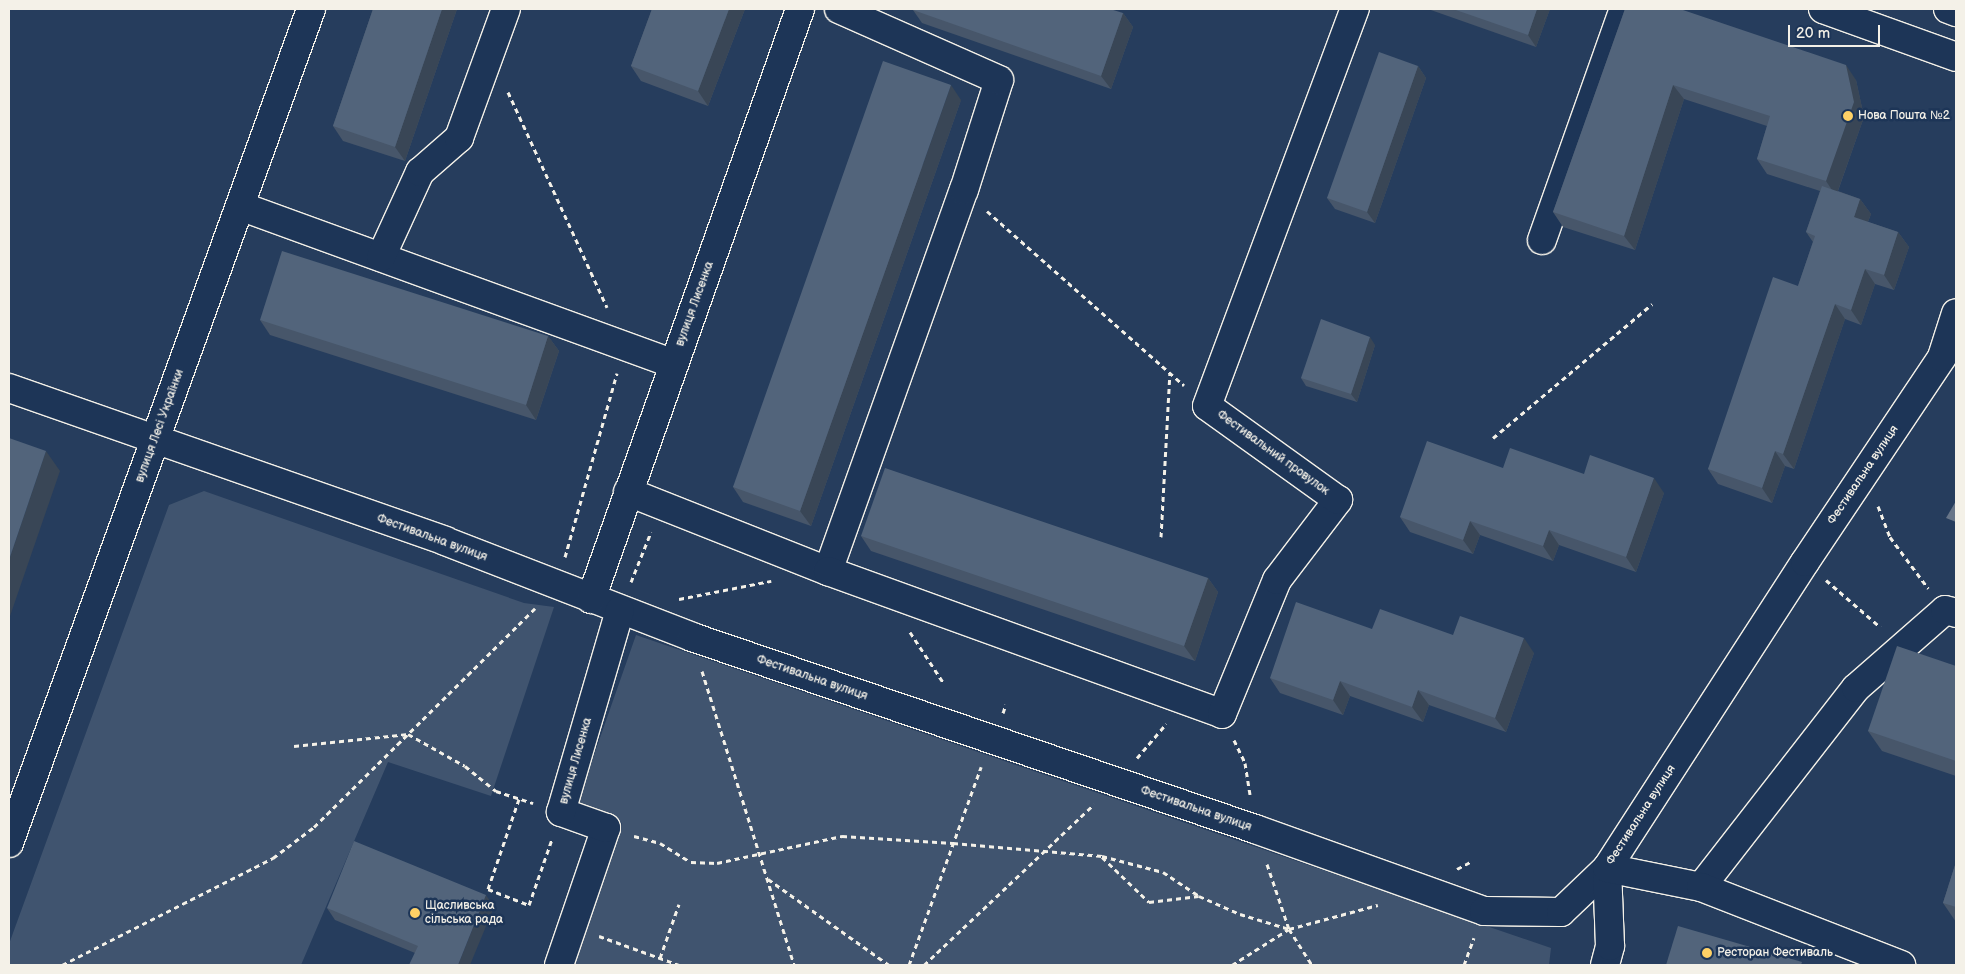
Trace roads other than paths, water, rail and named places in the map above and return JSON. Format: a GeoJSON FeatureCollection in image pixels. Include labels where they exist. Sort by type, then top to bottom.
{"type":"FeatureCollection","features":[{"type":"Feature","properties":{"kind":"street","name":"вулиця Лесі Українки"},"geometry":{"type":"LineString","coordinates":[[9,843],[311,9]]}},
{"type":"Feature","properties":{"kind":"street"},"geometry":{"type":"LineString","coordinates":[[381,257],[420,172],[459,138],[506,9]]}},
{"type":"Feature","properties":{"kind":"street","name":"вулиця Лисенка"},"geometry":{"type":"LineString","coordinates":[[591,599],[800,9]]}},
{"type":"Feature","properties":{"kind":"street"},"geometry":{"type":"LineString","coordinates":[[828,571],[964,190],[999,80],[839,9]]}},
{"type":"Feature","properties":{"kind":"street","name":"Фестивальний провулок"},"geometry":{"type":"LineString","coordinates":[[628,492],[828,571],[1222,714],[1277,580],[1338,500],[1207,406],[1354,9]]}},
{"type":"Feature","properties":{"kind":"street"},"geometry":{"type":"LineString","coordinates":[[1542,240],[1624,9]]}},
{"type":"Feature","properties":{"kind":"street"},"geometry":{"type":"LineString","coordinates":[[1823,9],[1956,57]]}},
{"type":"Feature","properties":{"kind":"street"},"geometry":{"type":"LineString","coordinates":[[1948,9],[1956,12]]}},
{"type":"Feature","properties":{"kind":"street"},"geometry":{"type":"LineString","coordinates":[[240,206],[674,364]]}},
{"type":"Feature","properties":{"kind":"street","name":"Фестивальна вулиця"},"geometry":{"type":"LineString","coordinates":[[9,388],[445,542],[692,637],[1117,782],[1484,911],[1561,912],[1608,868],[1805,562],[1942,356],[1956,313]]}},
{"type":"Feature","properties":{"kind":"street","name":"вулиця Лисенка"},"geometry":{"type":"LineString","coordinates":[[559,965],[606,828],[561,812],[620,610]]}},
{"type":"Feature","properties":{"kind":"street"},"geometry":{"type":"LineString","coordinates":[[1701,886],[1856,688],[1903,648],[1951,612]]}},
{"type":"Feature","properties":{"kind":"street"},"geometry":{"type":"LineString","coordinates":[[1605,965],[1610,946],[1608,868],[1701,886],[1901,965]]}},
{"type":"Feature","properties":{"kind":"place","name":"Нова Пошта №2"},"geometry":{"type":"Point","coordinates":[1848,116]}},
{"type":"Feature","properties":{"kind":"place","name":"Щасливська сільська рада"},"geometry":{"type":"Point","coordinates":[415,913]}},
{"type":"Feature","properties":{"kind":"place","name":"Ресторан Фестиваль"},"geometry":{"type":"Point","coordinates":[1707,953]}}]}
